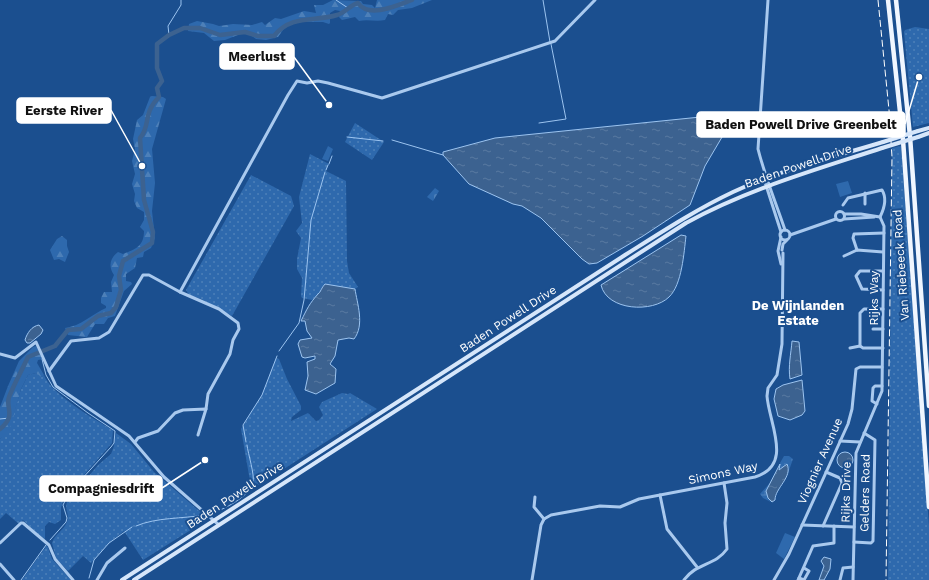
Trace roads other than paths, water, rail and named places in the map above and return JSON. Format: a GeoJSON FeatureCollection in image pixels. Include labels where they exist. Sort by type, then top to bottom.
{"type":"FeatureCollection","features":[{"type":"Feature","properties":{"kind":"main road","name":"Van Riebeeck Road"},"geometry":{"type":"LineString","coordinates":[[888,0],[902,134],[919,384],[928,471],[929,506]]}},
{"type":"Feature","properties":{"kind":"main road","name":"Van Riebeeck Road"},"geometry":{"type":"LineString","coordinates":[[896,0],[910,136],[929,406]]}},
{"type":"Feature","properties":{"kind":"main road","name":"Baden Powell Drive"},"geometry":{"type":"LineString","coordinates":[[122,580],[678,221],[734,191],[766,179],[929,128]]}},
{"type":"Feature","properties":{"kind":"main road","name":"Baden Powell Drive"},"geometry":{"type":"LineString","coordinates":[[134,580],[681,226],[732,199],[768,185],[929,133]]}},
{"type":"Feature","properties":{"kind":"main road"},"geometry":{"type":"LineString","coordinates":[[913,294],[921,294]]}},
{"type":"Feature","properties":{"kind":"main road"},"geometry":{"type":"LineString","coordinates":[[919,384],[927,384]]}},
{"type":"Feature","properties":{"kind":"street"},"geometry":{"type":"LineString","coordinates":[[180,292],[297,81],[307,83],[318,81],[382,98],[551,43],[560,38],[595,0]]}},
{"type":"Feature","properties":{"kind":"street"},"geometry":{"type":"LineString","coordinates":[[768,0],[758,149],[768,185],[785,230],[790,235],[836,218],[840,221],[844,219],[880,217],[884,207],[883,191],[878,190],[848,198],[843,205]]}},
{"type":"Feature","properties":{"kind":"street"},"geometry":{"type":"LineString","coordinates":[[768,185],[781,232],[785,230]]}},
{"type":"Feature","properties":{"kind":"street"},"geometry":{"type":"LineString","coordinates":[[865,193],[865,204]]}},
{"type":"Feature","properties":{"kind":"street"},"geometry":{"type":"LineString","coordinates":[[836,218],[838,212],[874,217]]}},
{"type":"Feature","properties":{"kind":"street"},"geometry":{"type":"LineString","coordinates":[[844,214],[844,219]]}},
{"type":"Feature","properties":{"kind":"street"},"geometry":{"type":"LineString","coordinates":[[856,214],[856,219]]}},
{"type":"Feature","properties":{"kind":"street","name":"Rijks Way"},"geometry":{"type":"LineString","coordinates":[[880,217],[884,223],[882,386]]}},
{"type":"Feature","properties":{"kind":"street","name":"Simons Way"},"geometry":{"type":"LineString","coordinates":[[781,232],[778,254],[782,266]]}},
{"type":"Feature","properties":{"kind":"street"},"geometry":{"type":"LineString","coordinates":[[858,250],[853,238],[854,234],[884,233]]}},
{"type":"Feature","properties":{"kind":"street","name":"Simons Way"},"geometry":{"type":"LineString","coordinates":[[544,518],[551,515],[600,506],[620,507],[635,500],[763,474],[772,467],[777,458],[777,448],[767,396],[768,388],[777,375],[782,344],[782,252],[783,244],[790,235]]}},
{"type":"Feature","properties":{"kind":"street"},"geometry":{"type":"LineString","coordinates":[[780,237],[787,240]]}},
{"type":"Feature","properties":{"kind":"street"},"geometry":{"type":"LineString","coordinates":[[844,256],[858,250],[883,252]]}},
{"type":"Feature","properties":{"kind":"street"},"geometry":{"type":"LineString","coordinates":[[883,271],[860,271],[856,275],[862,290],[883,290]]}},
{"type":"Feature","properties":{"kind":"street"},"geometry":{"type":"LineString","coordinates":[[49,371],[71,341],[99,338],[111,331],[143,275],[149,275],[180,292],[219,310],[238,323],[239,329],[233,340],[230,354],[209,391],[206,409],[198,435]]}},
{"type":"Feature","properties":{"kind":"street"},"geometry":{"type":"LineString","coordinates":[[860,346],[861,312],[864,310],[883,310]]}},
{"type":"Feature","properties":{"kind":"street"},"geometry":{"type":"LineString","coordinates":[[873,328],[883,329]]}},
{"type":"Feature","properties":{"kind":"street"},"geometry":{"type":"LineString","coordinates":[[0,354],[15,358],[36,342],[56,386],[127,434],[164,477],[219,525]]}},
{"type":"Feature","properties":{"kind":"street"},"geometry":{"type":"LineString","coordinates":[[850,348],[860,346],[864,348],[883,348]]}},
{"type":"Feature","properties":{"kind":"street","name":"Viognier Avenue"},"geometry":{"type":"LineString","coordinates":[[774,580],[802,525],[840,441],[852,409],[856,369],[860,367],[882,367]]}},
{"type":"Feature","properties":{"kind":"street"},"geometry":{"type":"LineString","coordinates":[[877,404],[872,401],[873,388],[875,386],[882,386]]}},
{"type":"Feature","properties":{"kind":"street","name":"Rijks Drive"},"geometry":{"type":"LineString","coordinates":[[853,580],[856,455],[860,442],[877,404],[882,386]]}},
{"type":"Feature","properties":{"kind":"street"},"geometry":{"type":"LineString","coordinates":[[135,442],[138,438],[158,431],[175,413],[183,410],[206,409]]}},
{"type":"Feature","properties":{"kind":"street","name":"Gelders Road"},"geometry":{"type":"LineString","coordinates":[[854,542],[871,543],[873,541],[876,440],[864,433]]}},
{"type":"Feature","properties":{"kind":"street"},"geometry":{"type":"LineString","coordinates":[[840,441],[860,442]]}},
{"type":"Feature","properties":{"kind":"street"},"geometry":{"type":"LineString","coordinates":[[823,526],[842,483],[840,478],[826,472]]}},
{"type":"Feature","properties":{"kind":"street"},"geometry":{"type":"LineString","coordinates":[[684,580],[697,567],[715,561],[727,549],[725,523],[727,503],[724,483]]}},
{"type":"Feature","properties":{"kind":"street"},"geometry":{"type":"LineString","coordinates":[[660,495],[668,529],[697,567]]}},
{"type":"Feature","properties":{"kind":"street"},"geometry":{"type":"LineString","coordinates":[[532,580],[541,524],[544,518],[534,507],[535,497]]}},
{"type":"Feature","properties":{"kind":"street"},"geometry":{"type":"LineString","coordinates":[[0,543],[20,523],[23,523],[49,545],[55,559],[73,580]]}},
{"type":"Feature","properties":{"kind":"street"},"geometry":{"type":"LineString","coordinates":[[802,525],[854,526]]}},
{"type":"Feature","properties":{"kind":"street"},"geometry":{"type":"LineString","coordinates":[[804,568],[808,571],[804,580],[798,579],[814,545],[834,543],[834,526]]}},
{"type":"Feature","properties":{"kind":"street"},"geometry":{"type":"LineString","coordinates":[[97,580],[106,563],[125,548]]}},
{"type":"Feature","properties":{"kind":"street"},"geometry":{"type":"LineString","coordinates":[[0,564],[14,580]]}},
{"type":"Feature","properties":{"kind":"street"},"geometry":{"type":"LineString","coordinates":[[840,580],[844,568],[853,567]]}},
{"type":"Feature","properties":{"kind":"water"},"geometry":{"type":"Polygon","coordinates":[[[720,115],[727,123],[725,132],[705,166],[690,205],[643,236],[597,263],[589,264],[582,259],[541,218],[522,206],[513,204],[469,184],[443,155],[443,152],[495,138],[720,115]]]}},
{"type":"Feature","properties":{"kind":"water"},"geometry":{"type":"Polygon","coordinates":[[[681,235],[686,236],[682,268],[677,285],[669,297],[652,306],[631,307],[612,300],[605,294],[601,285],[681,235]]]}},
{"type":"Feature","properties":{"kind":"water"},"geometry":{"type":"Polygon","coordinates":[[[325,284],[355,289],[360,321],[354,339],[349,338],[338,340],[335,356],[330,364],[336,369],[335,383],[316,394],[305,390],[308,376],[307,362],[315,359],[315,356],[305,358],[302,357],[298,344],[300,340],[312,338],[307,331],[305,321],[301,321],[310,304],[325,284]]]}},
{"type":"Feature","properties":{"kind":"water"},"geometry":{"type":"Polygon","coordinates":[[[39,325],[43,330],[41,334],[30,343],[27,343],[25,340],[28,332],[32,328],[39,325]]]}},
{"type":"Feature","properties":{"kind":"water"},"geometry":{"type":"Polygon","coordinates":[[[792,341],[799,342],[802,375],[790,379],[789,365],[792,341]]]}},
{"type":"Feature","properties":{"kind":"water"},"geometry":{"type":"Polygon","coordinates":[[[802,380],[805,411],[802,415],[790,420],[778,416],[774,399],[776,389],[783,385],[802,380]]]}},
{"type":"Feature","properties":{"kind":"water"},"geometry":{"type":"Polygon","coordinates":[[[845,452],[851,454],[853,460],[851,466],[845,468],[839,466],[837,460],[839,454],[845,452]]]}},
{"type":"Feature","properties":{"kind":"water"},"geometry":{"type":"Polygon","coordinates":[[[780,464],[779,470],[787,464],[788,473],[778,491],[775,500],[772,502],[768,498],[766,491],[780,464]]]}},
{"type":"Feature","properties":{"kind":"water"},"geometry":{"type":"Polygon","coordinates":[[[824,557],[831,559],[830,569],[824,580],[819,580],[824,566],[821,561],[824,557]]]}},
{"type":"Feature","properties":{"kind":"waterway"},"geometry":{"type":"LineString","coordinates":[[169,35],[168,26],[181,5],[181,0]]}},
{"type":"Feature","properties":{"kind":"waterway"},"geometry":{"type":"LineString","coordinates":[[336,0],[348,8]]}},
{"type":"Feature","properties":{"kind":"waterway"},"geometry":{"type":"LineString","coordinates":[[0,429],[8,420],[9,397],[28,357],[55,346],[68,330],[81,329],[98,316],[111,313],[116,307],[121,290],[119,276],[123,261],[152,243],[153,232],[144,200],[140,138],[145,129],[150,109],[159,97],[157,88],[162,81],[157,68],[157,44],[169,35],[184,28],[200,28],[220,35],[245,32],[258,36],[274,36],[288,24],[337,15],[343,13],[352,5],[358,3],[363,8],[376,10],[392,7],[412,0]]}},
{"type":"Feature","properties":{"kind":"waterway"},"geometry":{"type":"LineString","coordinates":[[543,0],[550,42]]}},
{"type":"Feature","properties":{"kind":"waterway"},"geometry":{"type":"LineString","coordinates":[[539,123],[566,119],[551,44]]}},
{"type":"Feature","properties":{"kind":"waterway"},"geometry":{"type":"LineString","coordinates":[[347,137],[383,141]]}},
{"type":"Feature","properties":{"kind":"waterway"},"geometry":{"type":"LineString","coordinates":[[392,140],[443,155]]}},
{"type":"Feature","properties":{"kind":"waterway"},"geometry":{"type":"LineString","coordinates":[[329,164],[332,156]]}},
{"type":"Feature","properties":{"kind":"waterway"},"geometry":{"type":"LineString","coordinates":[[326,170],[328,165]]}},
{"type":"Feature","properties":{"kind":"waterway"},"geometry":{"type":"LineString","coordinates":[[279,351],[299,323],[304,300],[311,220],[325,172]]}},
{"type":"Feature","properties":{"kind":"waterway"},"geometry":{"type":"LineString","coordinates":[[246,442],[243,425],[262,395],[277,356]]}},
{"type":"Feature","properties":{"kind":"waterway"},"geometry":{"type":"LineString","coordinates":[[42,359],[46,375],[53,387],[115,431],[114,443],[69,493],[63,505],[67,518],[66,522],[50,540]]}},
{"type":"Feature","properties":{"kind":"waterway"},"geometry":{"type":"LineString","coordinates":[[0,419],[9,418]]}},
{"type":"Feature","properties":{"kind":"waterway"},"geometry":{"type":"LineString","coordinates":[[211,513],[235,502],[251,488],[253,483],[253,475],[247,445]]}},
{"type":"Feature","properties":{"kind":"waterway"},"geometry":{"type":"LineString","coordinates":[[136,526],[152,521],[204,515]]}},
{"type":"Feature","properties":{"kind":"waterway"},"geometry":{"type":"LineString","coordinates":[[89,578],[94,560],[109,543],[132,527]]}},
{"type":"Feature","properties":{"kind":"waterway"},"geometry":{"type":"LineString","coordinates":[[21,580],[46,545]]}},
{"type":"Feature","properties":{"kind":"railway"},"geometry":{"type":"LineString","coordinates":[[878,0],[892,157],[886,580]]}},
{"type":"Feature","properties":{"kind":"place","name":"Baden Powell Drive Greenbelt"},"geometry":{"type":"Point","coordinates":[919,77]}},
{"type":"Feature","properties":{"kind":"place","name":"Meerlust"},"geometry":{"type":"Point","coordinates":[329,105]}},
{"type":"Feature","properties":{"kind":"place","name":"Eerste River"},"geometry":{"type":"Point","coordinates":[142,166]}},
{"type":"Feature","properties":{"kind":"place","name":"Compagniesdrift"},"geometry":{"type":"Point","coordinates":[205,460]}},
{"type":"Feature","properties":{"kind":"district","name":"De Wijnlanden Estate"},"geometry":{"type":"Point","coordinates":[798,312]}}]}
